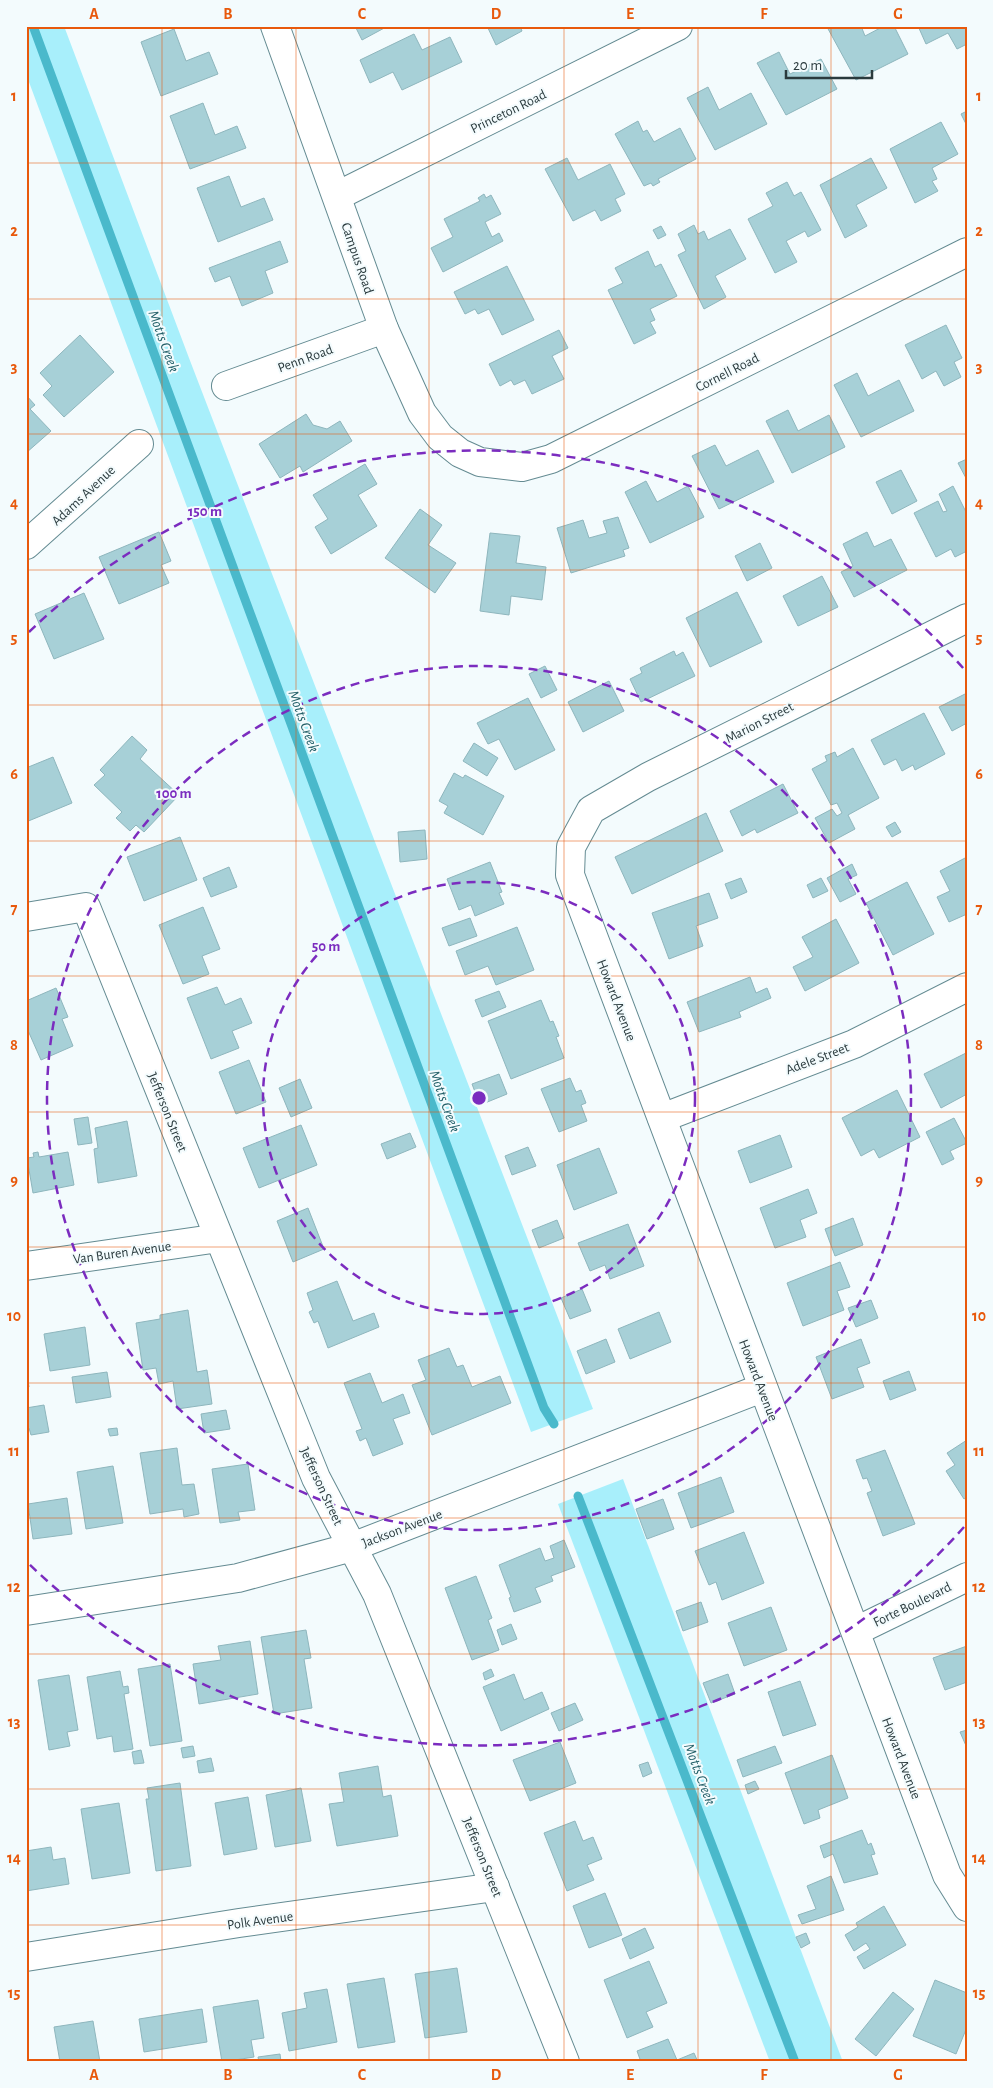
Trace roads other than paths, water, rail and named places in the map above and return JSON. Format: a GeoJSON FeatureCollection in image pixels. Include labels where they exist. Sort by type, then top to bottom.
{"type":"FeatureCollection","features":[{"type":"Feature","properties":{"kind":"street","name":"Campus Road"},"geometry":{"type":"LineString","coordinates":[[275,26],[384,329],[422,413],[440,437],[460,453],[480,462]]}},
{"type":"Feature","properties":{"kind":"street","name":"Princeton Road"},"geometry":{"type":"LineString","coordinates":[[337,196],[678,26]]}},
{"type":"Feature","properties":{"kind":"street","name":"Cornell Road"},"geometry":{"type":"LineString","coordinates":[[480,462],[522,467],[551,458],[967,252]]}},
{"type":"Feature","properties":{"kind":"street","name":"Penn Road"},"geometry":{"type":"LineString","coordinates":[[226,386],[384,329]]}},
{"type":"Feature","properties":{"kind":"street","name":"Adams Avenue"},"geometry":{"type":"LineString","coordinates":[[26,545],[139,444]]}},
{"type":"Feature","properties":{"kind":"street","name":"Marion Street"},"geometry":{"type":"LineString","coordinates":[[571,847],[591,810],[648,777],[967,618]]}},
{"type":"Feature","properties":{"kind":"street","name":"Howard Avenue"},"geometry":{"type":"LineString","coordinates":[[571,847],[570,875],[762,1388],[856,1631],[878,1696],[947,1875],[967,1907]]}},
{"type":"Feature","properties":{"kind":"street","name":"Jefferson Street"},"geometry":{"type":"LineString","coordinates":[[26,917],[86,907],[316,1478],[377,1594],[565,2062]]}},
{"type":"Feature","properties":{"kind":"street","name":"Adele Street"},"geometry":{"type":"LineString","coordinates":[[662,1118],[854,1044],[967,988]]}},
{"type":"Feature","properties":{"kind":"street","name":"Van Buren Avenue"},"geometry":{"type":"LineString","coordinates":[[26,1266],[218,1238]]}},
{"type":"Feature","properties":{"kind":"street","name":"Jackson Avenue"},"geometry":{"type":"LineString","coordinates":[[26,1611],[238,1578],[352,1547],[762,1388]]}},
{"type":"Feature","properties":{"kind":"street","name":"Forte Boulevard"},"geometry":{"type":"LineString","coordinates":[[856,1631],[967,1577]]}},
{"type":"Feature","properties":{"kind":"street","name":"Polk Avenue"},"geometry":{"type":"LineString","coordinates":[[26,1957],[239,1923],[494,1887]]}},
{"type":"Feature","properties":{"kind":"waterway","name":"Motts Creek"},"geometry":{"type":"LineString","coordinates":[[33,26],[544,1408],[554,1424]]}},
{"type":"Feature","properties":{"kind":"waterway","name":"Motts Creek"},"geometry":{"type":"LineString","coordinates":[[578,1496],[795,2062]]}}]}
